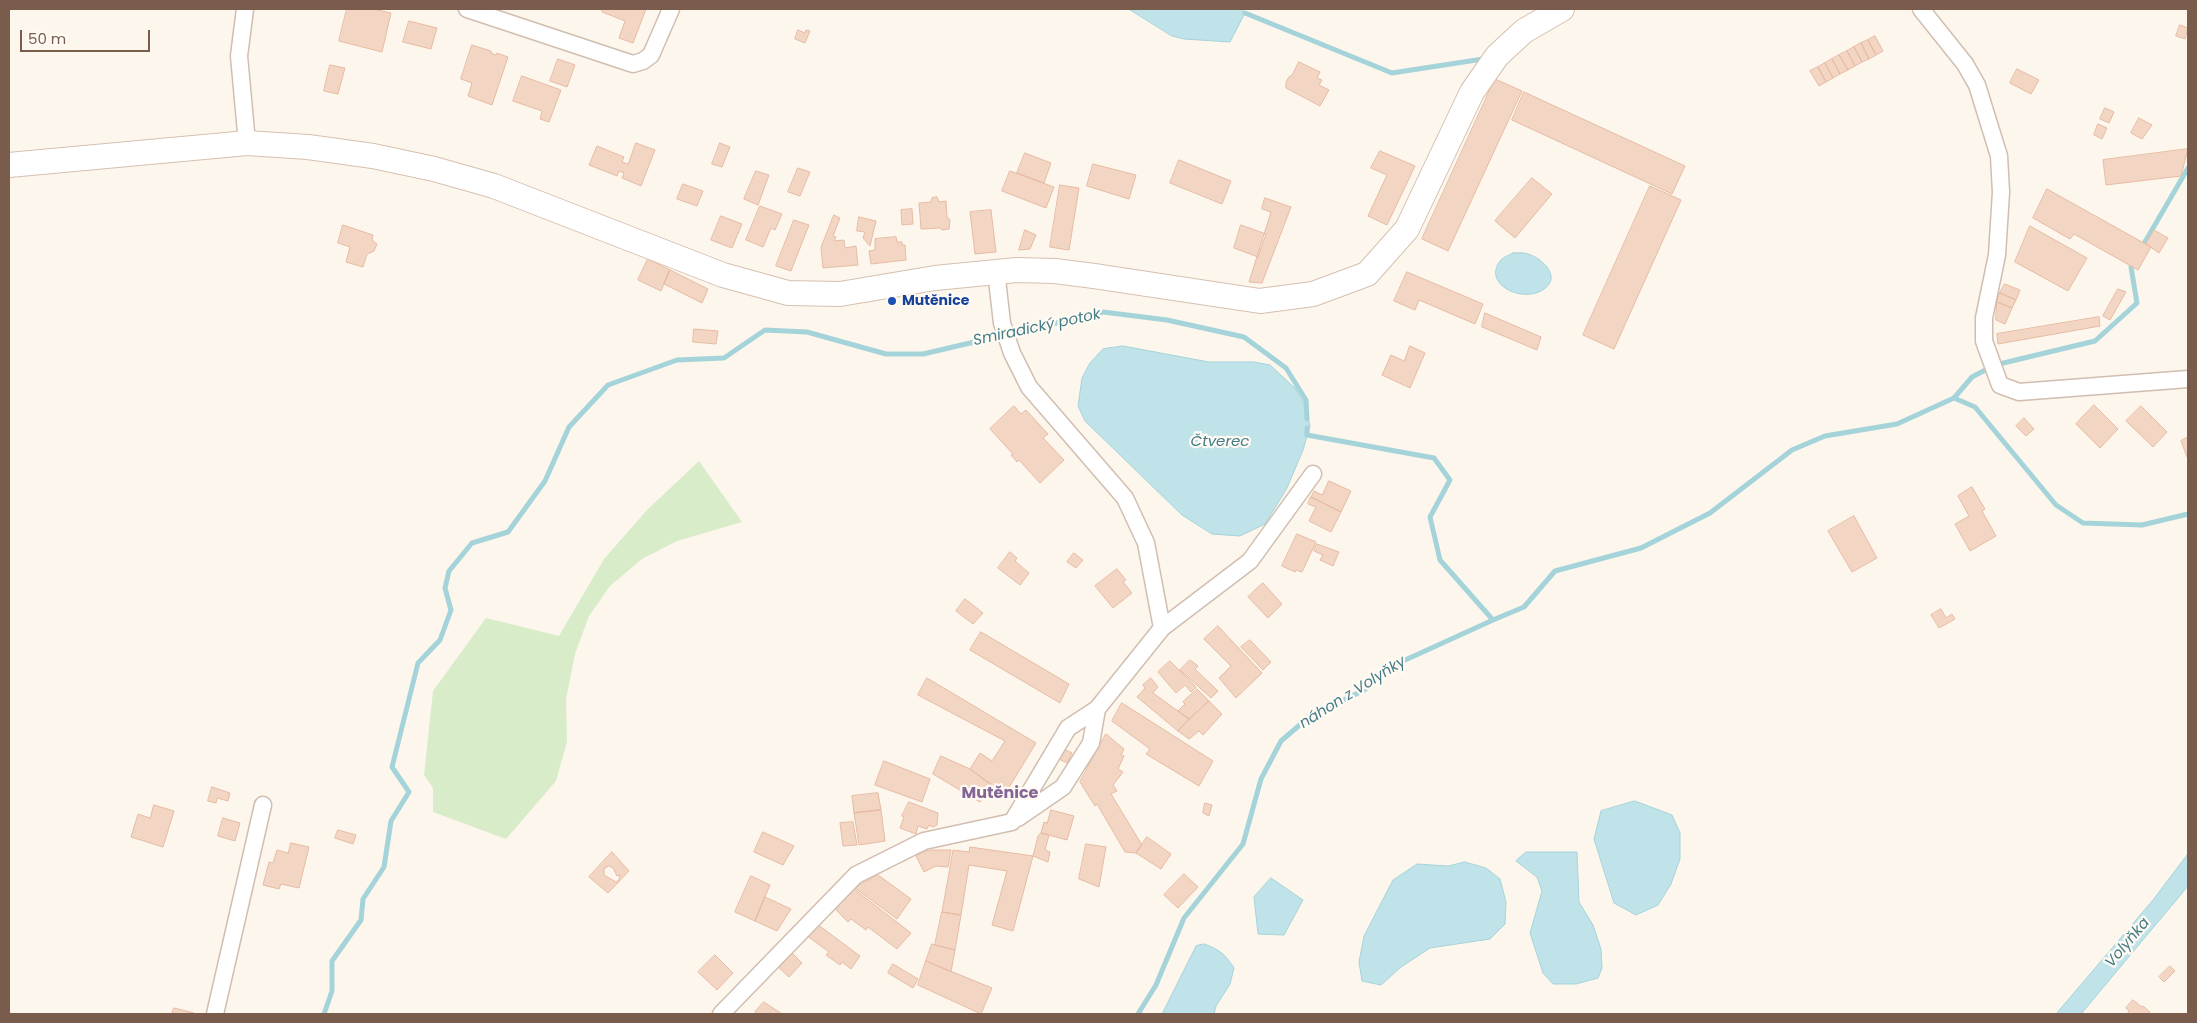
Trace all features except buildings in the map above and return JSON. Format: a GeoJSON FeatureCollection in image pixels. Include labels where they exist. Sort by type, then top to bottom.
{"type":"FeatureCollection","features":[{"type":"Feature","properties":{"kind":"street"},"geometry":{"type":"LineString","coordinates":[[245,9],[238,56],[247,143]]}},
{"type":"Feature","properties":{"kind":"street"},"geometry":{"type":"LineString","coordinates":[[467,9],[633,64],[644,61],[651,55],[670,9]]}},
{"type":"Feature","properties":{"kind":"street"},"geometry":{"type":"LineString","coordinates":[[9,165],[247,143],[308,147],[364,154],[434,169],[494,186],[723,274],[788,293],[840,294],[936,278],[996,271],[1055,271],[1260,301],[1313,294],[1366,274],[1407,229],[1472,92],[1497,56],[1524,31],[1552,13],[1562,9]]}},
{"type":"Feature","properties":{"kind":"street"},"geometry":{"type":"LineString","coordinates":[[1921,9],[1965,64],[1977,85],[1999,156],[2001,192],[1997,254],[1984,318],[1984,340],[2000,385],[2019,392],[2188,380]]}},
{"type":"Feature","properties":{"kind":"street"},"geometry":{"type":"LineString","coordinates":[[996,271],[1002,323],[1009,345],[1030,388],[1125,498],[1146,543],[1162,628]]}},
{"type":"Feature","properties":{"kind":"street"},"geometry":{"type":"LineString","coordinates":[[1012,822],[1068,728],[1097,709],[1162,628],[1250,561],[1313,474]]}},
{"type":"Feature","properties":{"kind":"street"},"geometry":{"type":"LineString","coordinates":[[721,1014],[856,875],[924,841],[1012,822],[1063,787],[1091,743],[1097,709]]}},
{"type":"Feature","properties":{"kind":"street"},"geometry":{"type":"LineString","coordinates":[[215,1014],[263,804]]}},
{"type":"Feature","properties":{"kind":"green space"},"geometry":{"type":"Polygon","coordinates":[[[699,461],[742,522],[677,541],[642,559],[610,586],[589,616],[575,654],[566,699],[567,742],[556,781],[506,839],[433,812],[433,788],[424,775],[433,691],[486,618],[559,636],[604,559],[647,510],[699,461]]]}},
{"type":"Feature","properties":{"kind":"water"},"geometry":{"type":"Polygon","coordinates":[[[1129,9],[1242,9],[1245,13],[1230,42],[1184,39],[1172,36],[1129,9]]]}},
{"type":"Feature","properties":{"kind":"water"},"geometry":{"type":"Polygon","coordinates":[[[1513,253],[1533,256],[1548,268],[1551,279],[1544,289],[1536,293],[1517,293],[1508,290],[1501,284],[1496,278],[1496,270],[1501,260],[1513,253]]]}},
{"type":"Feature","properties":{"kind":"water","name":"Čtverec"},"geometry":{"type":"Polygon","coordinates":[[[1123,346],[1209,362],[1254,362],[1270,365],[1295,388],[1305,405],[1310,426],[1303,450],[1287,488],[1265,524],[1240,536],[1212,534],[1182,515],[1085,421],[1078,406],[1082,378],[1090,363],[1103,349],[1123,346]]]}},
{"type":"Feature","properties":{"kind":"water"},"geometry":{"type":"Polygon","coordinates":[[[1635,801],[1672,815],[1680,833],[1680,859],[1671,884],[1658,905],[1636,915],[1614,903],[1594,839],[1601,811],[1635,801]]]}},
{"type":"Feature","properties":{"kind":"water"},"geometry":{"type":"Polygon","coordinates":[[[1526,852],[1577,852],[1579,902],[1593,925],[1601,949],[1602,968],[1598,978],[1576,984],[1553,984],[1543,973],[1530,933],[1542,891],[1537,877],[1516,861],[1526,852]]]}},
{"type":"Feature","properties":{"kind":"water","name":"Volyňka"},"geometry":{"type":"Polygon","coordinates":[[[2188,854],[2188,886],[2081,1014],[2056,1014],[2153,900],[2188,854]]]}},
{"type":"Feature","properties":{"kind":"water"},"geometry":{"type":"Polygon","coordinates":[[[1465,862],[1486,868],[1500,879],[1506,902],[1505,924],[1490,939],[1430,948],[1401,967],[1381,985],[1362,981],[1359,962],[1364,936],[1393,880],[1417,864],[1448,866],[1465,862]]]}},
{"type":"Feature","properties":{"kind":"water"},"geometry":{"type":"Polygon","coordinates":[[[1271,878],[1303,900],[1284,935],[1258,934],[1254,897],[1271,878]]]}},
{"type":"Feature","properties":{"kind":"water"},"geometry":{"type":"Polygon","coordinates":[[[1204,944],[1222,953],[1234,968],[1230,984],[1216,1006],[1214,1014],[1162,1014],[1196,946],[1204,944]]]}},
{"type":"Feature","properties":{"kind":"waterway"},"geometry":{"type":"LineString","coordinates":[[1245,13],[1392,73],[1483,59]]}},
{"type":"Feature","properties":{"kind":"waterway","name":"Smiradický potok"},"geometry":{"type":"LineString","coordinates":[[2142,247],[2188,168]]}},
{"type":"Feature","properties":{"kind":"waterway","name":"Smiradický potok"},"geometry":{"type":"LineString","coordinates":[[1307,428],[1307,435],[1434,458],[1450,480],[1430,517],[1440,560],[1493,620],[1524,607],[1555,571],[1641,548],[1710,513],[1792,450],[1825,436],[1897,424],[1954,398],[1972,377],[1995,365],[2095,341],[2137,303],[2131,267],[2134,261]]}},
{"type":"Feature","properties":{"kind":"waterway","name":"Smiradický potok"},"geometry":{"type":"LineString","coordinates":[[324,1014],[332,991],[332,961],[361,920],[363,899],[384,867],[391,821],[409,792],[392,767],[418,663],[440,640],[451,610],[445,588],[449,571],[472,543],[508,532],[545,481],[569,427],[608,385],[677,360],[724,358],[765,330],[807,332],[886,354],[923,354],[1103,312],[1167,320],[1244,337],[1286,368],[1306,400],[1307,419]]}},
{"type":"Feature","properties":{"kind":"waterway"},"geometry":{"type":"LineString","coordinates":[[1954,398],[1975,407],[2056,505],[2083,523],[2142,525],[2188,514]]}},
{"type":"Feature","properties":{"kind":"waterway","name":"náhon z Volyňky"},"geometry":{"type":"LineString","coordinates":[[1138,1014],[1156,985],[1184,918],[1243,844],[1261,779],[1281,741],[1309,717],[1364,690],[1403,661],[1493,620]]}},
{"type":"Feature","properties":{"kind":"place","name":"Mutěnice"},"geometry":{"type":"Point","coordinates":[892,301]}},
{"type":"Feature","properties":{"kind":"district","name":"Mutěnice"},"geometry":{"type":"Point","coordinates":[1000,794]}}]}
